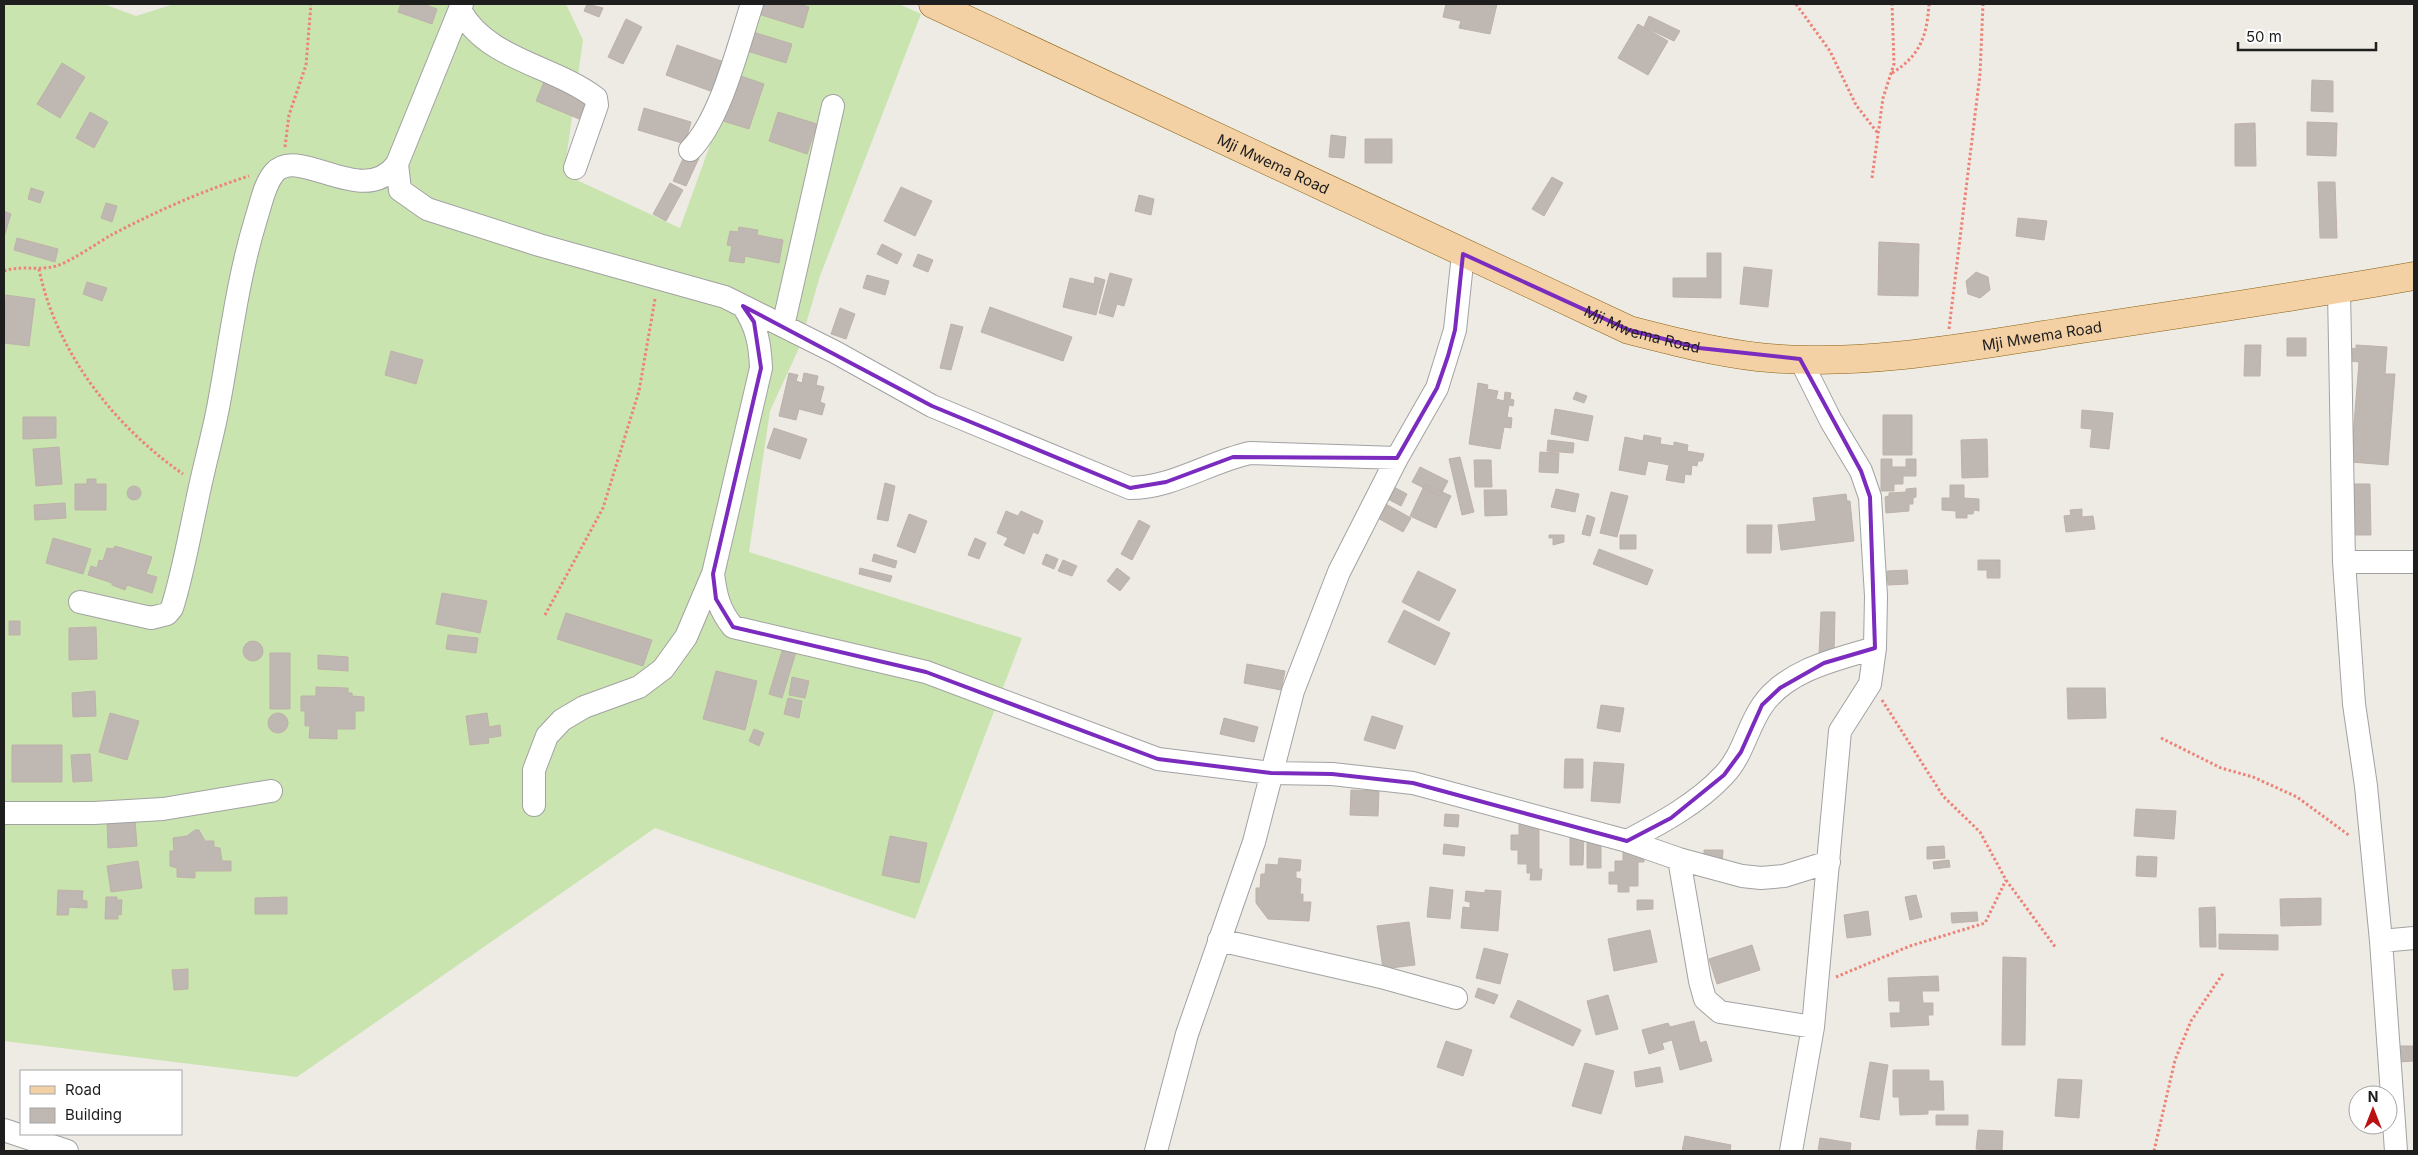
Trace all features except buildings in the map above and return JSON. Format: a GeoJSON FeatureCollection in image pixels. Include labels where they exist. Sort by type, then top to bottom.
{"type":"FeatureCollection","features":[{"type":"Feature","properties":{"kind":"main road","name":"Mji Mwema Road"},"geometry":{"type":"LineString","coordinates":[[933,4],[1463,254],[1629,330],[1699,348],[1758,357],[1800,359],[1876,357],[1946,350],[2339,290],[2414,276]]}},
{"type":"Feature","properties":{"kind":"street"},"geometry":{"type":"LineString","coordinates":[[690,150],[697,143],[720,100],[752,4]]}},
{"type":"Feature","properties":{"kind":"street"},"geometry":{"type":"LineString","coordinates":[[80,602],[151,618],[167,614],[172,608],[178,589],[218,408],[237,293],[264,192],[279,170],[294,166],[314,169],[353,181],[375,181],[385,177],[397,164],[461,7]]}},
{"type":"Feature","properties":{"kind":"street"},"geometry":{"type":"LineString","coordinates":[[461,7],[468,24],[487,43],[582,87],[596,98],[597,105],[575,168]]}},
{"type":"Feature","properties":{"kind":"street"},"geometry":{"type":"LineString","coordinates":[[783,326],[833,106]]}},
{"type":"Feature","properties":{"kind":"street"},"geometry":{"type":"LineString","coordinates":[[397,164],[400,190],[428,209],[539,245],[725,297],[932,406],[1130,488],[1145,488],[1166,482],[1250,453],[1397,458]]}},
{"type":"Feature","properties":{"kind":"street"},"geometry":{"type":"LineString","coordinates":[[1156,1151],[1187,1034],[1254,842],[1293,692],[1339,572],[1397,458],[1437,388],[1455,330],[1463,254]]}},
{"type":"Feature","properties":{"kind":"street"},"geometry":{"type":"LineString","coordinates":[[2339,290],[2344,562],[2354,704],[2373,853],[2381,941],[2396,1151]]}},
{"type":"Feature","properties":{"kind":"street"},"geometry":{"type":"LineString","coordinates":[[534,805],[534,770],[547,736],[562,720],[584,707],[639,687],[663,669],[686,637],[713,574],[761,368],[758,337],[754,322],[743,306]]}},
{"type":"Feature","properties":{"kind":"street"},"geometry":{"type":"LineString","coordinates":[[1791,1151],[1814,1027],[1829,862],[1835,762],[1840,731],[1870,684],[1875,648],[1876,596],[1870,497],[1857,463],[1831,421],[1800,359]]}},
{"type":"Feature","properties":{"kind":"street"},"geometry":{"type":"LineString","coordinates":[[2344,562],[2414,562]]}},
{"type":"Feature","properties":{"kind":"street"},"geometry":{"type":"LineString","coordinates":[[713,574],[716,599],[722,613],[733,627],[926,672],[1158,759],[1271,773],[1332,774],[1413,783],[1627,841],[1679,859],[1742,876],[1761,878],[1784,876],[1829,862]]}},
{"type":"Feature","properties":{"kind":"street"},"geometry":{"type":"LineString","coordinates":[[1627,841],[1670,818],[1724,775],[1741,752],[1762,705],[1780,688],[1824,663],[1875,648]]}},
{"type":"Feature","properties":{"kind":"street"},"geometry":{"type":"LineString","coordinates":[[4,812],[94,813],[163,809],[272,792]]}},
{"type":"Feature","properties":{"kind":"street"},"geometry":{"type":"LineString","coordinates":[[1679,859],[1700,981],[1705,999],[1720,1012],[1814,1027]]}},
{"type":"Feature","properties":{"kind":"street"},"geometry":{"type":"LineString","coordinates":[[2381,941],[2414,938]]}},
{"type":"Feature","properties":{"kind":"street"},"geometry":{"type":"LineString","coordinates":[[1219,940],[1381,977],[1456,998]]}},
{"type":"Feature","properties":{"kind":"street"},"geometry":{"type":"LineString","coordinates":[[4,1130],[67,1151]]}},
{"type":"Feature","properties":{"kind":"path"},"geometry":{"type":"LineString","coordinates":[[4,271],[11,268],[39,269],[58,265],[137,222],[209,188],[253,174],[279,170],[289,115],[306,65],[311,4]]}},
{"type":"Feature","properties":{"kind":"path"},"geometry":{"type":"LineString","coordinates":[[1796,4],[1830,52],[1856,105],[1877,133]]}},
{"type":"Feature","properties":{"kind":"path"},"geometry":{"type":"LineString","coordinates":[[1872,178],[1877,133],[1886,86],[1894,64],[1892,4]]}},
{"type":"Feature","properties":{"kind":"path"},"geometry":{"type":"LineString","coordinates":[[1891,73],[1906,64],[1920,48],[1928,22],[1929,4]]}},
{"type":"Feature","properties":{"kind":"path"},"geometry":{"type":"LineString","coordinates":[[1946,350],[1980,74],[1983,4]]}},
{"type":"Feature","properties":{"kind":"path"},"geometry":{"type":"LineString","coordinates":[[39,269],[45,298],[54,321],[93,386],[118,418],[152,453],[200,486]]}},
{"type":"Feature","properties":{"kind":"path"},"geometry":{"type":"LineString","coordinates":[[545,615],[577,558],[606,499],[639,391],[658,278]]}},
{"type":"Feature","properties":{"kind":"path"},"geometry":{"type":"LineString","coordinates":[[1870,684],[1900,725],[1943,796],[1980,832],[2006,880],[2056,948]]}},
{"type":"Feature","properties":{"kind":"path"},"geometry":{"type":"LineString","coordinates":[[2161,738],[2221,768],[2253,777],[2297,797],[2373,853]]}},
{"type":"Feature","properties":{"kind":"path"},"geometry":{"type":"LineString","coordinates":[[1817,985],[1910,946],[1985,923],[2006,880]]}},
{"type":"Feature","properties":{"kind":"path"},"geometry":{"type":"LineString","coordinates":[[2154,1151],[2174,1060],[2191,1022],[2224,972]]}},
{"type":"Feature","properties":{"kind":"highlighted area"},"geometry":{"type":"Polygon","coordinates":[[[1463,254],[1629,330],[1699,348],[1800,359],[1861,471],[1870,497],[1875,648],[1824,663],[1780,688],[1762,705],[1741,752],[1724,775],[1671,818],[1627,841],[1413,783],[1332,774],[1271,773],[1158,759],[926,672],[733,627],[716,599],[713,574],[761,368],[754,322],[743,306],[932,406],[1130,488],[1166,482],[1233,457],[1397,458],[1437,388],[1448,356],[1455,330],[1463,254]]]}},
{"type":"Feature","properties":{"kind":"green space"},"geometry":{"type":"Polygon","coordinates":[[[4,4],[104,4],[136,16],[174,4],[566,4],[583,40],[564,174],[680,228],[761,4],[899,4],[921,14],[820,276],[799,348],[770,411],[749,552],[1022,638],[915,919],[655,828],[297,1077],[4,1041],[4,4]]]}}]}
